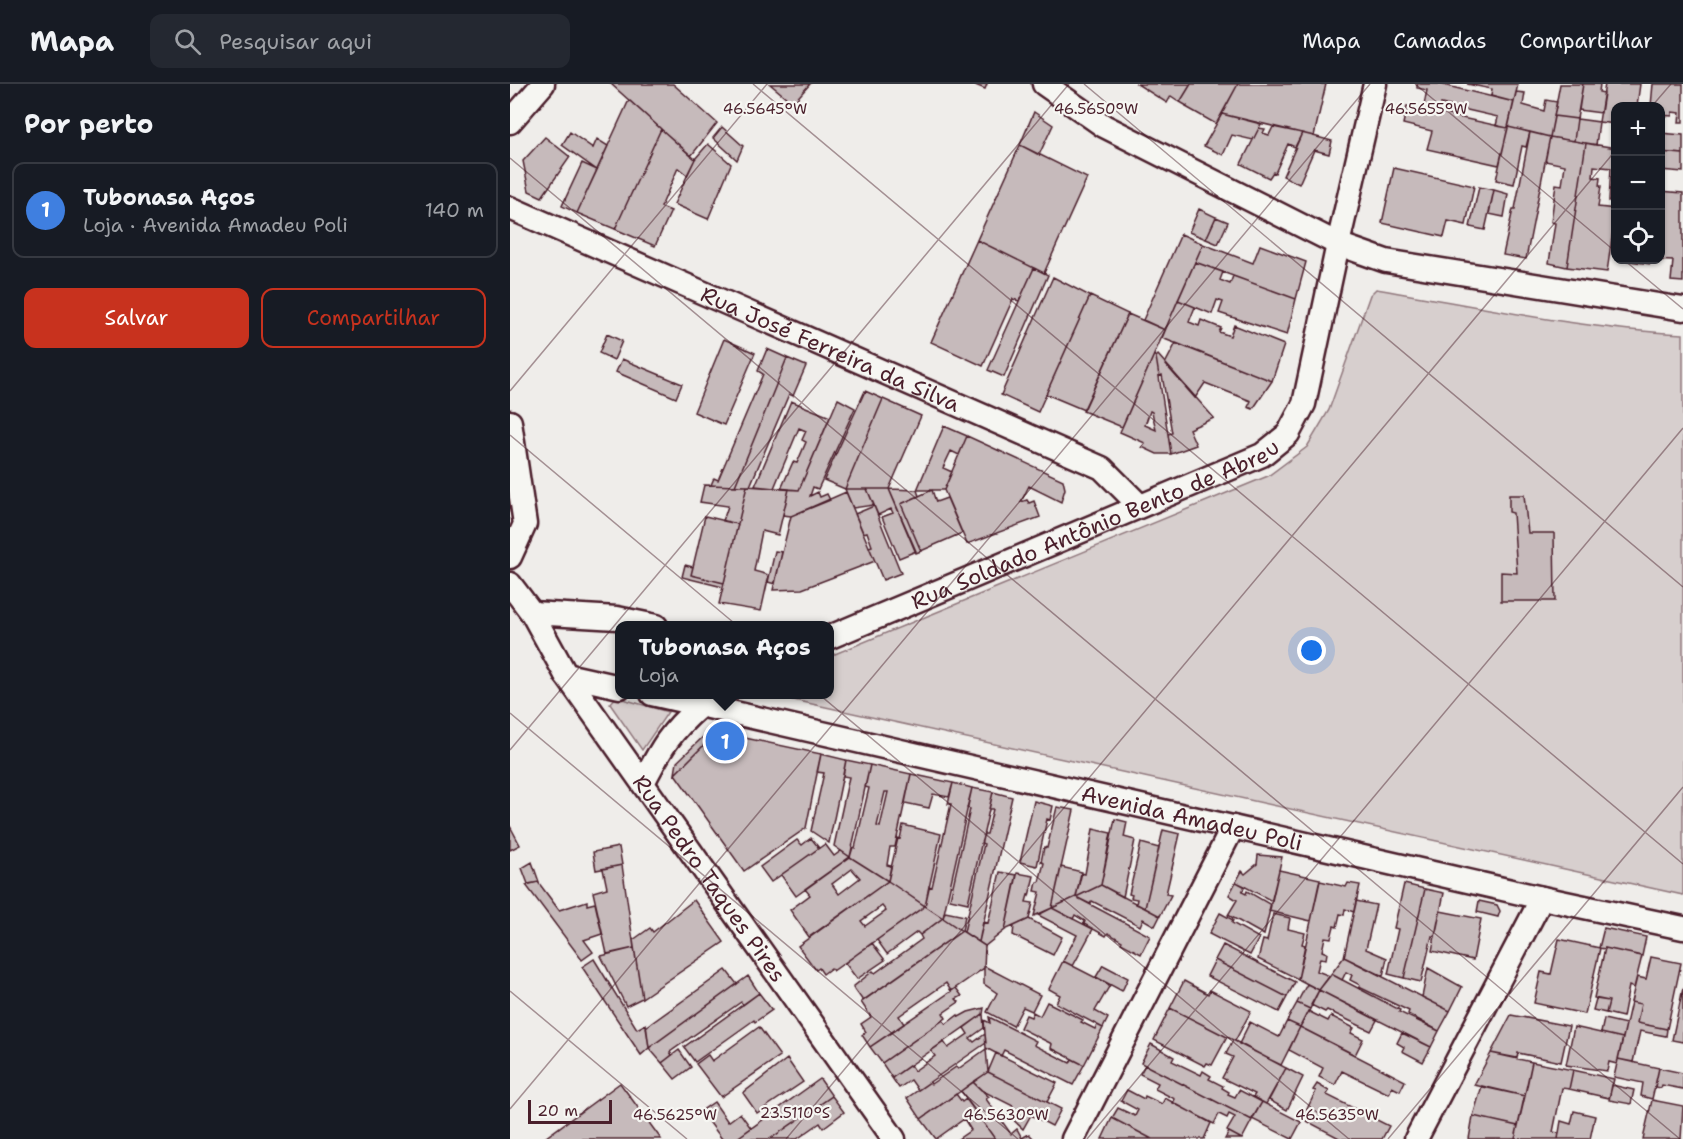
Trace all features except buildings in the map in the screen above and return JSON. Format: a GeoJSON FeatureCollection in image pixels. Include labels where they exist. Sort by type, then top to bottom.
{"type":"FeatureCollection","features":[{"type":"Feature","properties":{"kind":"street"},"geometry":{"type":"LineString","coordinates":[[510,122],[543,84]]}},
{"type":"Feature","properties":{"kind":"street"},"geometry":{"type":"LineString","coordinates":[[1044,84],[1104,126],[1338,244],[1386,261],[1683,309]]}},
{"type":"Feature","properties":{"kind":"street","name":"Rua Soldado Antônio Bento de Abreu"},"geometry":{"type":"LineString","coordinates":[[834,635],[1262,455],[1288,434],[1304,404],[1375,84]]}},
{"type":"Feature","properties":{"kind":"street","name":"Rua José Ferreira da Silva"},"geometry":{"type":"LineString","coordinates":[[510,208],[1102,468],[1139,505]]}},
{"type":"Feature","properties":{"kind":"street"},"geometry":{"type":"LineString","coordinates":[[510,422],[525,524],[510,557]]}},
{"type":"Feature","properties":{"kind":"street","name":"Rua Pedro Taques Pires"},"geometry":{"type":"LineString","coordinates":[[510,584],[532,613],[566,675],[894,1139]]}},
{"type":"Feature","properties":{"kind":"street"},"geometry":{"type":"LineString","coordinates":[[532,613],[617,618],[632,621]]}},
{"type":"Feature","properties":{"kind":"street"},"geometry":{"type":"LineString","coordinates":[[566,675],[615,686]]}},
{"type":"Feature","properties":{"kind":"street","name":"Avenida Amadeu Poli"},"geometry":{"type":"LineString","coordinates":[[672,699],[1542,898],[1683,928]]}},
{"type":"Feature","properties":{"kind":"street"},"geometry":{"type":"LineString","coordinates":[[643,783],[671,732],[700,706]]}},
{"type":"Feature","properties":{"kind":"street"},"geometry":{"type":"LineString","coordinates":[[1072,1139],[1233,827]]}},
{"type":"Feature","properties":{"kind":"street"},"geometry":{"type":"LineString","coordinates":[[1416,1139],[1542,898]]}},
{"type":"Feature","properties":{"kind":"shaded area"},"geometry":{"type":"Polygon","coordinates":[[[1376,289],[1567,322],[1683,334],[1683,895],[789,699],[834,699],[834,654],[1268,476],[1307,447],[1329,410],[1370,295],[1376,289]]]}},
{"type":"Feature","properties":{"kind":"shaded area"},"geometry":{"type":"Polygon","coordinates":[[[615,698],[623,699],[668,712],[642,750],[610,704],[615,698]]]}},
{"type":"Feature","properties":{"kind":"place","name":"Tubonasa Aços"},"geometry":{"type":"Point","coordinates":[725,741]}}]}
